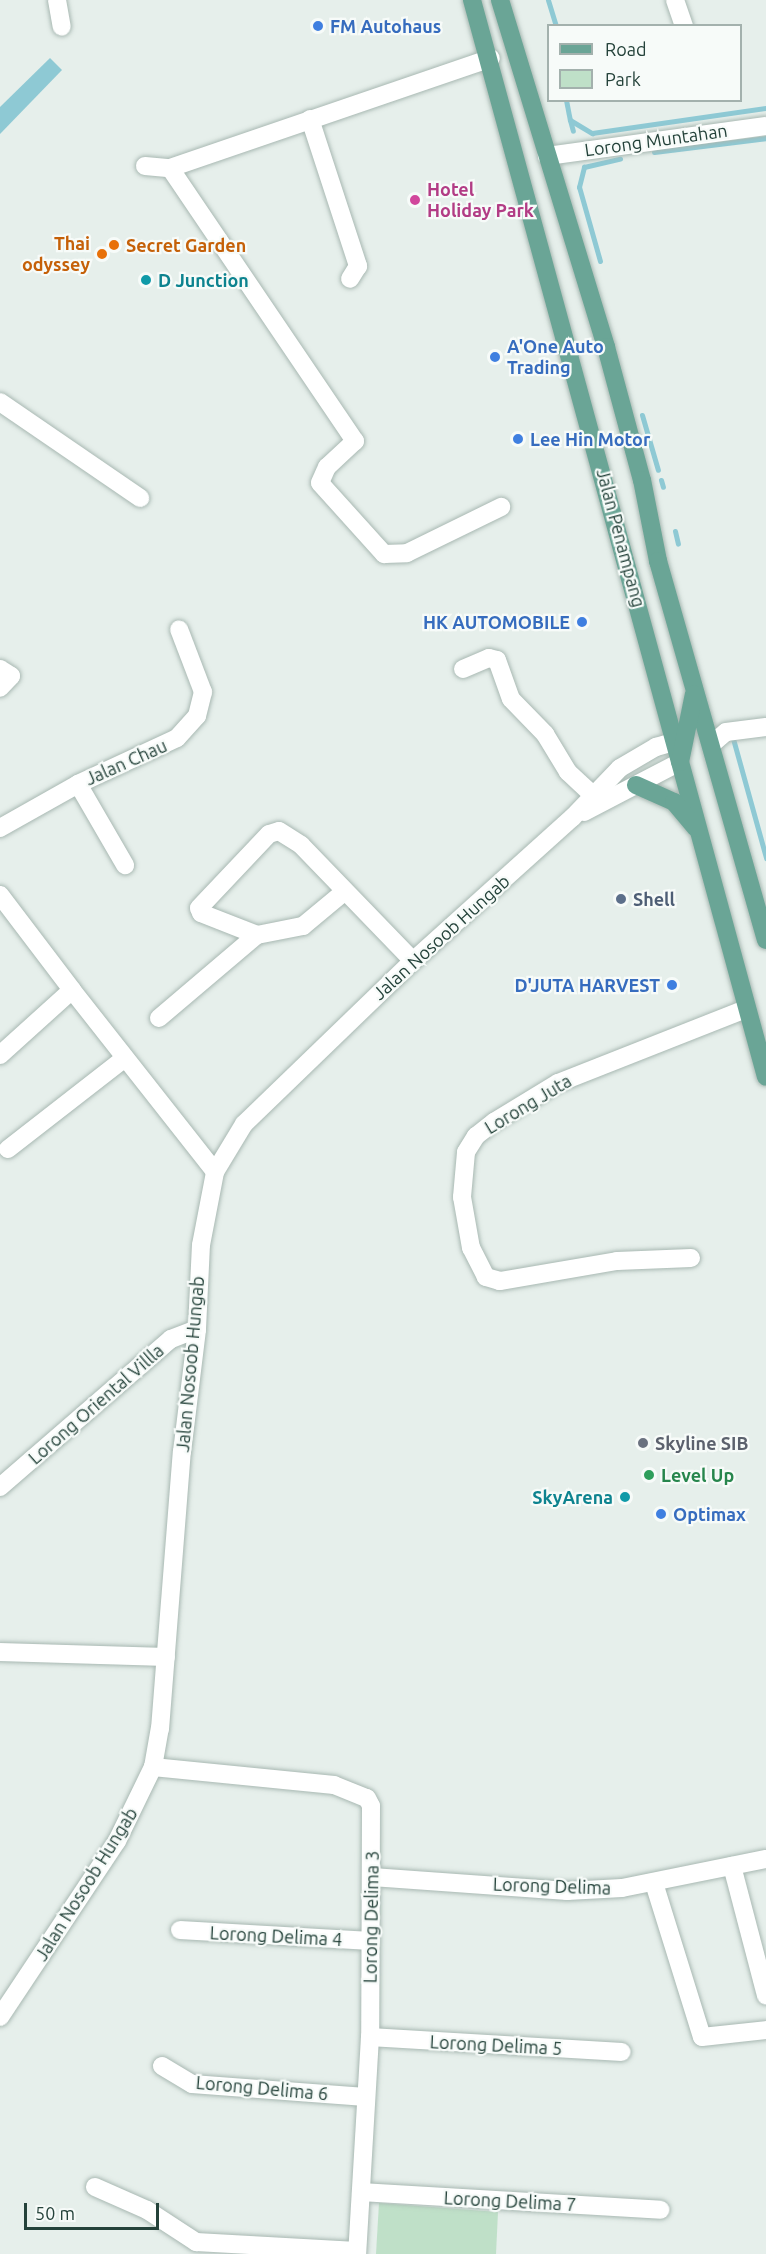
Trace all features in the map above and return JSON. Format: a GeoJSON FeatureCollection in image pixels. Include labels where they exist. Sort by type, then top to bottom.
{"type":"FeatureCollection","features":[{"type":"Feature","properties":{"kind":"main road","name":"Jalan Penampang"},"geometry":{"type":"LineString","coordinates":[[472,0],[490,58],[680,751],[746,1009],[766,1077]]}},
{"type":"Feature","properties":{"kind":"main road","name":"Jalan Penampang"},"geometry":{"type":"LineString","coordinates":[[500,0],[606,347],[642,480],[658,561],[719,774],[760,898],[766,940]]}},
{"type":"Feature","properties":{"kind":"main road"},"geometry":{"type":"LineString","coordinates":[[695,686],[680,751],[719,774]]}},
{"type":"Feature","properties":{"kind":"main road"},"geometry":{"type":"LineString","coordinates":[[636,786],[674,802],[701,834]]}},
{"type":"Feature","properties":{"kind":"street"},"geometry":{"type":"LineString","coordinates":[[57,0],[62,27]]}},
{"type":"Feature","properties":{"kind":"street"},"geometry":{"type":"LineString","coordinates":[[675,0],[683,24]]}},
{"type":"Feature","properties":{"kind":"street"},"geometry":{"type":"LineString","coordinates":[[145,166],[170,168],[490,58]]}},
{"type":"Feature","properties":{"kind":"street"},"geometry":{"type":"LineString","coordinates":[[310,119],[358,266],[350,279]]}},
{"type":"Feature","properties":{"kind":"street","name":"Lorong Muntahan"},"geometry":{"type":"LineString","coordinates":[[547,156],[766,126]]}},
{"type":"Feature","properties":{"kind":"street"},"geometry":{"type":"LineString","coordinates":[[170,168],[355,441],[327,467],[320,483],[384,554],[406,554],[501,507]]}},
{"type":"Feature","properties":{"kind":"street"},"geometry":{"type":"LineString","coordinates":[[0,402],[140,498]]}},
{"type":"Feature","properties":{"kind":"street","name":"Jalan Chau"},"geometry":{"type":"LineString","coordinates":[[0,828],[78,784],[177,738],[197,716],[203,692],[179,629]]}},
{"type":"Feature","properties":{"kind":"street"},"geometry":{"type":"LineString","coordinates":[[463,669],[489,658],[497,660],[511,699],[545,734],[568,772],[593,795]]}},
{"type":"Feature","properties":{"kind":"street"},"geometry":{"type":"LineString","coordinates":[[0,669],[10,676],[0,688]]}},
{"type":"Feature","properties":{"kind":"street"},"geometry":{"type":"LineString","coordinates":[[712,744],[726,732],[766,727]]}},
{"type":"Feature","properties":{"kind":"street","name":"Jalan Nosoob Hungab"},"geometry":{"type":"LineString","coordinates":[[572,818],[636,786],[680,751]]}},
{"type":"Feature","properties":{"kind":"street","name":"Jalan Nosoob Hungab"},"geometry":{"type":"LineString","coordinates":[[2,2010],[117,1841],[153,1767],[166,1657],[182,1452],[197,1329],[201,1245],[215,1172],[244,1124],[412,961],[572,818],[632,759],[680,751]]}},
{"type":"Feature","properties":{"kind":"street"},"geometry":{"type":"LineString","coordinates":[[78,784],[125,865]]}},
{"type":"Feature","properties":{"kind":"street"},"geometry":{"type":"LineString","coordinates":[[257,935],[201,913],[199,908],[269,834],[288,833],[412,961]]}},
{"type":"Feature","properties":{"kind":"street"},"geometry":{"type":"LineString","coordinates":[[159,1018],[257,935],[303,926],[344,892]]}},
{"type":"Feature","properties":{"kind":"street"},"geometry":{"type":"LineString","coordinates":[[0,895],[215,1172]]}},
{"type":"Feature","properties":{"kind":"street"},"geometry":{"type":"LineString","coordinates":[[0,1055],[72,990]]}},
{"type":"Feature","properties":{"kind":"street","name":"Lorong Juta"},"geometry":{"type":"LineString","coordinates":[[691,1258],[617,1261],[500,1281],[486,1277],[471,1248],[462,1197],[466,1152],[476,1136],[494,1122],[558,1083],[746,1009]]}},
{"type":"Feature","properties":{"kind":"street"},"geometry":{"type":"LineString","coordinates":[[8,1149],[125,1058]]}},
{"type":"Feature","properties":{"kind":"street","name":"Lorong Oriental Villla"},"geometry":{"type":"LineString","coordinates":[[0,1487],[171,1339],[197,1329]]}},
{"type":"Feature","properties":{"kind":"street"},"geometry":{"type":"LineString","coordinates":[[0,1652],[166,1657]]}},
{"type":"Feature","properties":{"kind":"street","name":"Lorong Delima 3"},"geometry":{"type":"LineString","coordinates":[[153,1767],[349,1788],[367,1798],[371,1806],[370,2037],[357,2253]]}},
{"type":"Feature","properties":{"kind":"street","name":"Lorong Delima"},"geometry":{"type":"LineString","coordinates":[[372,1877],[567,1891],[654,1883],[766,1859]]}},
{"type":"Feature","properties":{"kind":"street"},"geometry":{"type":"LineString","coordinates":[[732,1866],[766,1996]]}},
{"type":"Feature","properties":{"kind":"street"},"geometry":{"type":"LineString","coordinates":[[654,1883],[702,2037],[766,2030]]}},
{"type":"Feature","properties":{"kind":"street","name":"Lorong Delima 4"},"geometry":{"type":"LineString","coordinates":[[180,1930],[371,1941]]}},
{"type":"Feature","properties":{"kind":"street","name":"Lorong Delima 5"},"geometry":{"type":"LineString","coordinates":[[370,2037],[622,2052]]}},
{"type":"Feature","properties":{"kind":"street","name":"Lorong Delima 6"},"geometry":{"type":"LineString","coordinates":[[162,2066],[192,2084],[366,2097]]}},
{"type":"Feature","properties":{"kind":"street"},"geometry":{"type":"LineString","coordinates":[[95,2187],[147,2210],[196,2242],[357,2253]]}},
{"type":"Feature","properties":{"kind":"street","name":"Lorong Delima 7"},"geometry":{"type":"LineString","coordinates":[[361,2192],[660,2210]]}},
{"type":"Feature","properties":{"kind":"green space"},"geometry":{"type":"Polygon","coordinates":[[[379,2203],[498,2212],[496,2254],[376,2254],[379,2203]]]}},
{"type":"Feature","properties":{"kind":"water"},"geometry":{"type":"Polygon","coordinates":[[[50,58],[62,70],[0,134],[0,107],[50,58]]]}},
{"type":"Feature","properties":{"kind":"waterway"},"geometry":{"type":"LineString","coordinates":[[548,0],[555,24]]}},
{"type":"Feature","properties":{"kind":"waterway"},"geometry":{"type":"LineString","coordinates":[[566,102],[570,120],[592,133],[766,108]]}},
{"type":"Feature","properties":{"kind":"waterway"},"geometry":{"type":"LineString","coordinates":[[570,120],[573,131]]}},
{"type":"Feature","properties":{"kind":"waterway"},"geometry":{"type":"LineString","coordinates":[[654,152],[766,138]]}},
{"type":"Feature","properties":{"kind":"waterway"},"geometry":{"type":"LineString","coordinates":[[600,261],[579,187],[584,167],[620,159]]}},
{"type":"Feature","properties":{"kind":"waterway"},"geometry":{"type":"LineString","coordinates":[[642,415],[658,470]]}},
{"type":"Feature","properties":{"kind":"waterway"},"geometry":{"type":"LineString","coordinates":[[661,480],[663,487]]}},
{"type":"Feature","properties":{"kind":"waterway"},"geometry":{"type":"LineString","coordinates":[[675,531],[678,544]]}},
{"type":"Feature","properties":{"kind":"waterway"},"geometry":{"type":"LineString","coordinates":[[732,735],[766,858]]}},
{"type":"Feature","properties":{"kind":"place","name":"FM Autohaus"},"geometry":{"type":"Point","coordinates":[318,26]}},
{"type":"Feature","properties":{"kind":"place","name":"Hotel Holiday Park"},"geometry":{"type":"Point","coordinates":[415,200]}},
{"type":"Feature","properties":{"kind":"place","name":"Secret Garden"},"geometry":{"type":"Point","coordinates":[114,245]}},
{"type":"Feature","properties":{"kind":"place","name":"Thai odyssey"},"geometry":{"type":"Point","coordinates":[102,254]}},
{"type":"Feature","properties":{"kind":"place","name":"D Junction"},"geometry":{"type":"Point","coordinates":[146,280]}},
{"type":"Feature","properties":{"kind":"place","name":"A'One Auto Trading"},"geometry":{"type":"Point","coordinates":[495,357]}},
{"type":"Feature","properties":{"kind":"place","name":"Lee Hin Motor"},"geometry":{"type":"Point","coordinates":[518,439]}},
{"type":"Feature","properties":{"kind":"place","name":"HK AUTOMOBILE"},"geometry":{"type":"Point","coordinates":[582,622]}},
{"type":"Feature","properties":{"kind":"place","name":"Shell"},"geometry":{"type":"Point","coordinates":[621,899]}},
{"type":"Feature","properties":{"kind":"place","name":"D'JUTA HARVEST"},"geometry":{"type":"Point","coordinates":[672,985]}},
{"type":"Feature","properties":{"kind":"place","name":"Skyline SIB"},"geometry":{"type":"Point","coordinates":[643,1443]}},
{"type":"Feature","properties":{"kind":"place","name":"Level Up"},"geometry":{"type":"Point","coordinates":[649,1475]}},
{"type":"Feature","properties":{"kind":"place","name":"SkyArena"},"geometry":{"type":"Point","coordinates":[625,1497]}},
{"type":"Feature","properties":{"kind":"place","name":"Optimax"},"geometry":{"type":"Point","coordinates":[661,1514]}}]}
